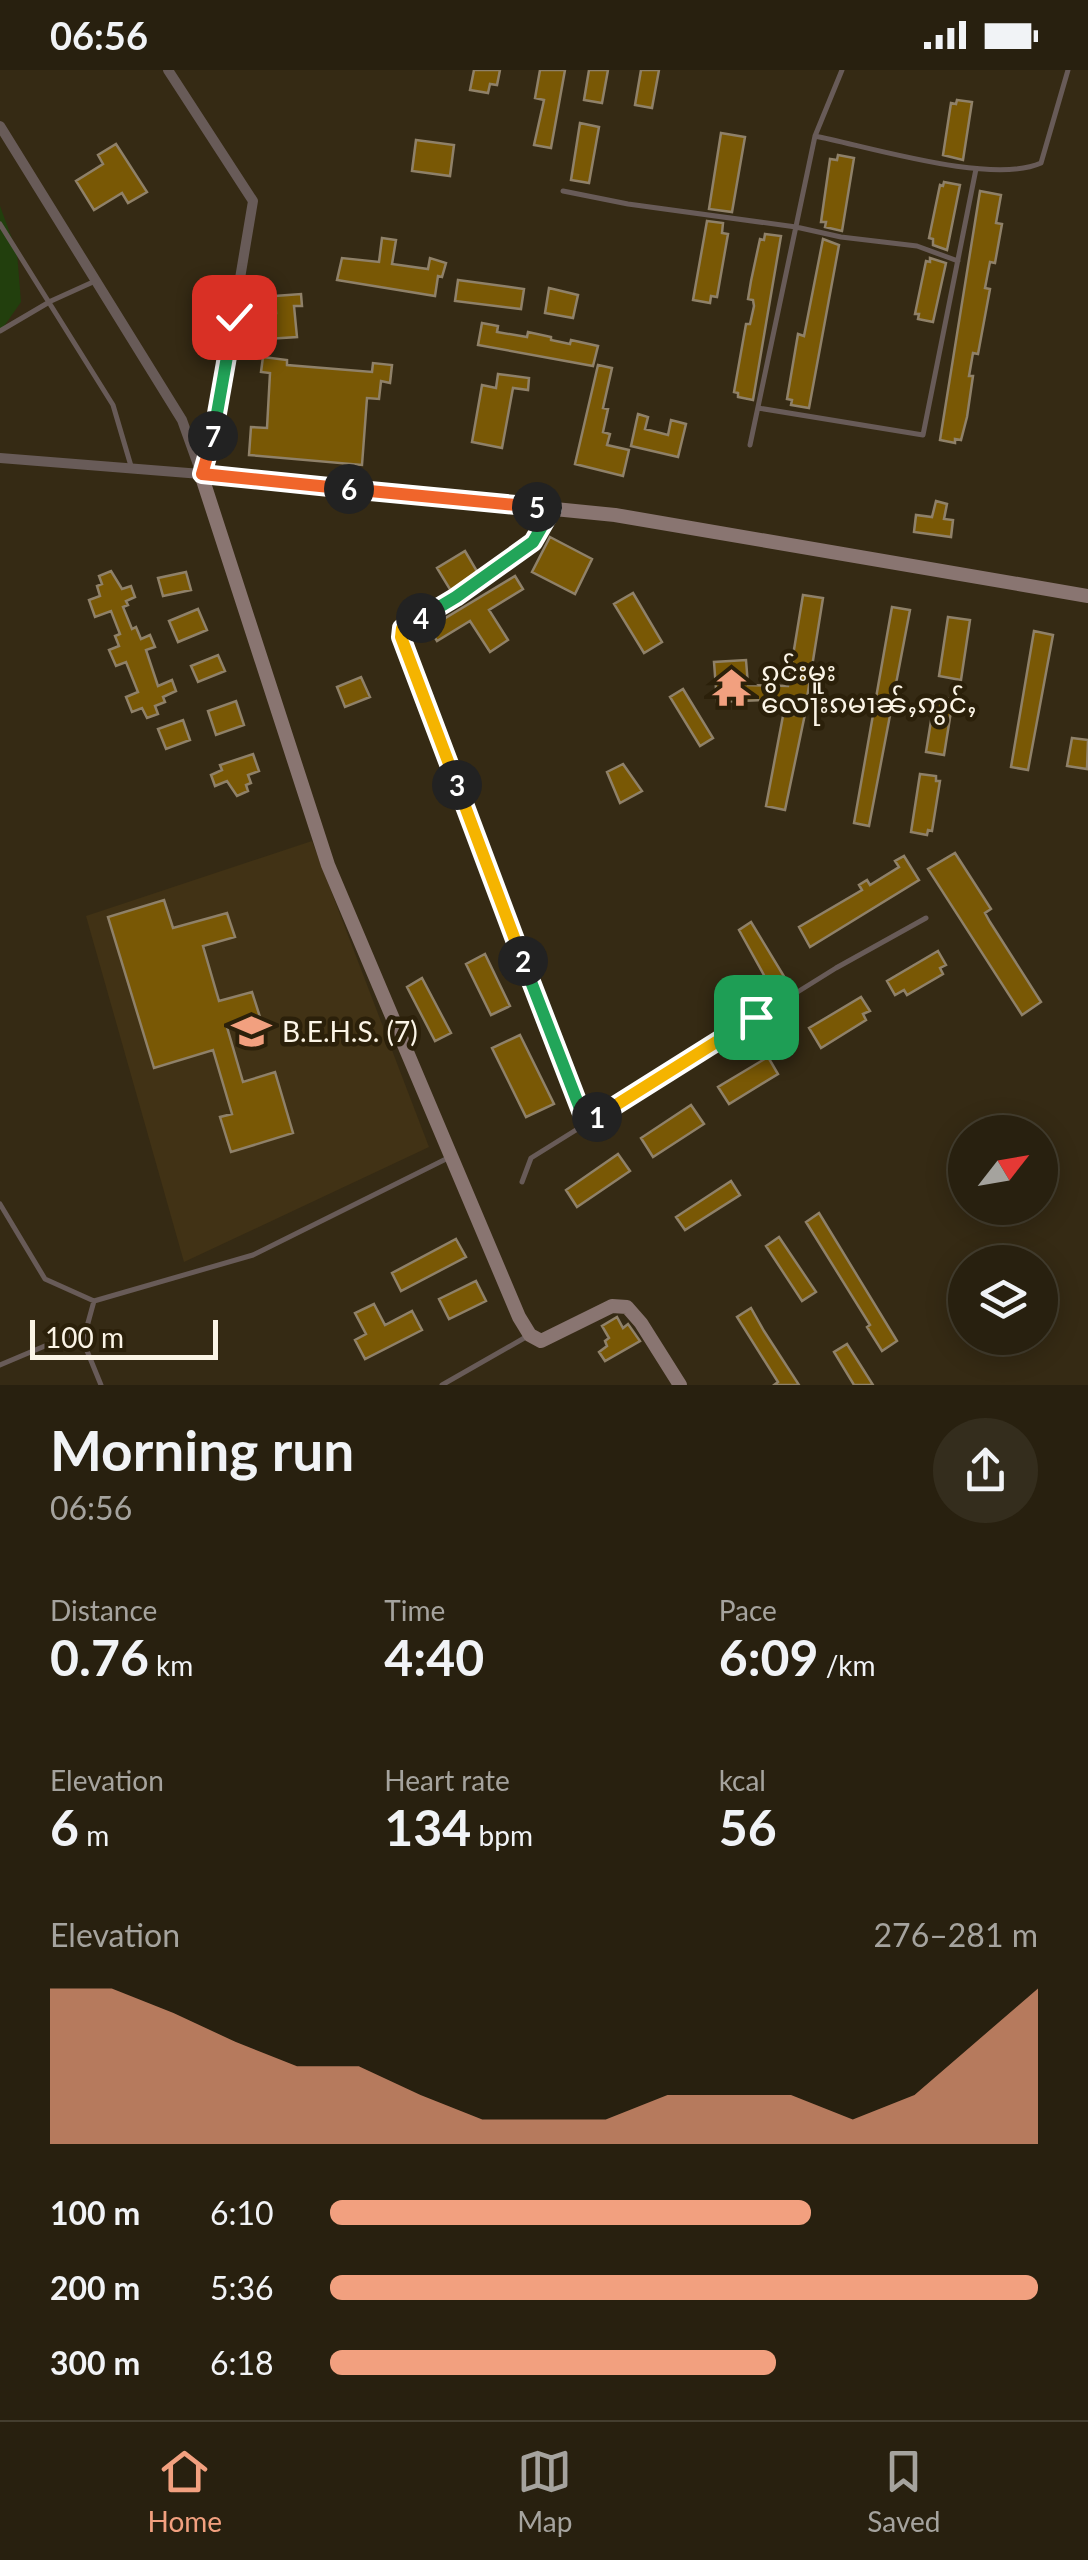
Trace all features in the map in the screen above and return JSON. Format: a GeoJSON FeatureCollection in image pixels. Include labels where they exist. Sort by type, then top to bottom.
{"type":"FeatureCollection","features":[{"type":"Feature","properties":{"kind":"street"},"geometry":{"type":"LineString","coordinates":[[168,70],[253,200],[214,433],[202,474]]}},
{"type":"Feature","properties":{"kind":"street"},"geometry":{"type":"LineString","coordinates":[[0,126],[182,420],[328,865],[518,1317],[536,1340],[549,1340],[620,1304],[641,1322],[680,1385]]}},
{"type":"Feature","properties":{"kind":"street"},"geometry":{"type":"LineString","coordinates":[[0,458],[615,515],[1088,596]]}},
{"type":"Feature","properties":{"kind":"lane"},"geometry":{"type":"LineString","coordinates":[[750,445],[815,136],[842,70]]}},
{"type":"Feature","properties":{"kind":"lane"},"geometry":{"type":"LineString","coordinates":[[815,136],[976,169],[1027,169],[1041,163],[1068,70]]}},
{"type":"Feature","properties":{"kind":"lane"},"geometry":{"type":"LineString","coordinates":[[758,408],[923,435],[976,169]]}},
{"type":"Feature","properties":{"kind":"lane"},"geometry":{"type":"LineString","coordinates":[[563,192],[796,227],[841,238],[917,246],[959,261]]}},
{"type":"Feature","properties":{"kind":"lane"},"geometry":{"type":"LineString","coordinates":[[0,224],[113,405],[132,468]]}},
{"type":"Feature","properties":{"kind":"lane"},"geometry":{"type":"LineString","coordinates":[[0,331],[51,301],[96,281]]}},
{"type":"Feature","properties":{"kind":"lane"},"geometry":{"type":"LineString","coordinates":[[552,509],[533,542],[456,597],[402,628],[401,637],[586,1124]]}},
{"type":"Feature","properties":{"kind":"lane"},"geometry":{"type":"LineString","coordinates":[[522,1182],[532,1158],[836,968],[926,918]]}},
{"type":"Feature","properties":{"kind":"lane"},"geometry":{"type":"LineString","coordinates":[[0,1204],[44,1279],[94,1301],[254,1255],[451,1156]]}},
{"type":"Feature","properties":{"kind":"lane"},"geometry":{"type":"LineString","coordinates":[[94,1301],[83,1341],[101,1385]]}},
{"type":"Feature","properties":{"kind":"lane"},"geometry":{"type":"LineString","coordinates":[[0,1364],[87,1328]]}},
{"type":"Feature","properties":{"kind":"lane"},"geometry":{"type":"LineString","coordinates":[[442,1385],[530,1335]]}},
{"type":"Feature","properties":{"kind":"shaded area","name":"B.E.H.S. (7)"},"geometry":{"type":"Polygon","coordinates":[[[312,841],[429,1147],[184,1262],[86,916],[312,841]]]}},
{"type":"Feature","properties":{"kind":"green space"},"geometry":{"type":"Polygon","coordinates":[[[0,206],[17,252],[21,302],[0,332],[0,206]]]}},
{"type":"Feature","properties":{"kind":"building"},"geometry":{"type":"Polygon","coordinates":[[[474,70],[500,70],[497,85],[490,84],[488,93],[470,90],[474,70]]]}},
{"type":"Feature","properties":{"kind":"building"},"geometry":{"type":"Polygon","coordinates":[[[540,70],[565,70],[551,148],[534,145],[544,100],[535,98],[540,70]]]}},
{"type":"Feature","properties":{"kind":"building"},"geometry":{"type":"Polygon","coordinates":[[[589,70],[608,70],[602,103],[584,100],[589,70]]]}},
{"type":"Feature","properties":{"kind":"building"},"geometry":{"type":"Polygon","coordinates":[[[641,70],[659,70],[652,108],[635,105],[641,70]]]}},
{"type":"Feature","properties":{"kind":"building"},"geometry":{"type":"Polygon","coordinates":[[[957,100],[972,102],[963,160],[943,155],[951,103],[956,104],[957,100]]]}},
{"type":"Feature","properties":{"kind":"building"},"geometry":{"type":"Polygon","coordinates":[[[580,123],[599,127],[589,183],[571,180],[580,123]]]}},
{"type":"Feature","properties":{"kind":"building"},"geometry":{"type":"Polygon","coordinates":[[[721,133],[745,137],[732,212],[709,209],[721,133]]]}},
{"type":"Feature","properties":{"kind":"building"},"geometry":{"type":"Polygon","coordinates":[[[416,140],[454,145],[450,176],[412,171],[416,140]]]}},
{"type":"Feature","properties":{"kind":"building"},"geometry":{"type":"Polygon","coordinates":[[[116,144],[147,192],[128,203],[122,193],[94,210],[76,181],[103,164],[98,155],[116,144]]]}},
{"type":"Feature","properties":{"kind":"building"},"geometry":{"type":"Polygon","coordinates":[[[838,155],[854,158],[842,231],[825,227],[826,222],[821,222],[830,159],[837,160],[838,155]]]}},
{"type":"Feature","properties":{"kind":"building"},"geometry":{"type":"Polygon","coordinates":[[[940,185],[960,185],[947,250],[933,245],[929,238],[940,185]]]}},
{"type":"Feature","properties":{"kind":"building"},"geometry":{"type":"Polygon","coordinates":[[[980,191],[1001,195],[996,223],[1002,224],[995,263],[990,262],[985,288],[990,289],[978,354],[973,353],[967,417],[961,440],[955,439],[955,443],[940,440],[980,191]]]}},
{"type":"Feature","properties":{"kind":"building"},"geometry":{"type":"Polygon","coordinates":[[[707,221],[723,223],[722,233],[728,234],[717,297],[711,296],[710,303],[693,300],[707,221]]]}},
{"type":"Feature","properties":{"kind":"building"},"geometry":{"type":"Polygon","coordinates":[[[765,234],[781,236],[753,400],[738,397],[734,392],[746,324],[750,324],[754,306],[753,300],[748,299],[751,281],[760,239],[764,240],[765,234]]]}},
{"type":"Feature","properties":{"kind":"building"},"geometry":{"type":"Polygon","coordinates":[[[382,238],[396,240],[392,264],[428,269],[430,258],[446,263],[442,277],[438,276],[435,296],[337,280],[342,258],[379,262],[382,238]]]}},
{"type":"Feature","properties":{"kind":"building"},"geometry":{"type":"Polygon","coordinates":[[[823,239],[839,245],[809,408],[791,405],[792,400],[787,399],[798,334],[804,336],[823,239]]]}},
{"type":"Feature","properties":{"kind":"building"},"geometry":{"type":"Polygon","coordinates":[[[930,258],[946,263],[933,322],[918,319],[919,314],[915,314],[926,261],[930,262],[930,258]]]}},
{"type":"Feature","properties":{"kind":"building"},"geometry":{"type":"Polygon","coordinates":[[[458,280],[524,289],[521,309],[455,301],[458,280]]]}},
{"type":"Feature","properties":{"kind":"building"},"geometry":{"type":"Polygon","coordinates":[[[549,288],[578,295],[573,318],[545,313],[549,288]]]}},
{"type":"Feature","properties":{"kind":"building"},"geometry":{"type":"Polygon","coordinates":[[[301,294],[302,306],[294,306],[297,337],[267,339],[265,313],[276,313],[275,296],[301,294]]]}},
{"type":"Feature","properties":{"kind":"building"},"geometry":{"type":"Polygon","coordinates":[[[482,323],[498,326],[497,332],[527,337],[528,332],[570,344],[571,340],[598,346],[593,366],[478,345],[482,323]]]}},
{"type":"Feature","properties":{"kind":"building"},"geometry":{"type":"Polygon","coordinates":[[[263,357],[287,360],[287,365],[372,372],[373,363],[392,365],[390,383],[381,381],[379,399],[367,398],[362,465],[249,455],[251,427],[267,428],[270,373],[261,372],[263,357]]]}},
{"type":"Feature","properties":{"kind":"building"},"geometry":{"type":"Polygon","coordinates":[[[598,365],[612,368],[603,408],[608,409],[603,432],[610,434],[607,445],[629,450],[623,476],[575,464],[598,365]]]}},
{"type":"Feature","properties":{"kind":"building"},"geometry":{"type":"Polygon","coordinates":[[[498,374],[529,378],[528,390],[513,388],[502,448],[472,442],[482,385],[496,388],[498,374]]]}},
{"type":"Feature","properties":{"kind":"building"},"geometry":{"type":"Polygon","coordinates":[[[638,414],[648,417],[645,429],[668,435],[671,420],[686,424],[678,457],[631,446],[638,414]]]}},
{"type":"Feature","properties":{"kind":"building"},"geometry":{"type":"Polygon","coordinates":[[[936,501],[947,504],[944,519],[953,520],[951,537],[914,532],[916,515],[932,517],[936,501]]]}},
{"type":"Feature","properties":{"kind":"building"},"geometry":{"type":"Polygon","coordinates":[[[550,537],[592,559],[575,594],[532,572],[550,537]]]}},
{"type":"Feature","properties":{"kind":"building"},"geometry":{"type":"Polygon","coordinates":[[[465,551],[478,573],[451,591],[437,568],[465,551]]]}},
{"type":"Feature","properties":{"kind":"building"},"geometry":{"type":"Polygon","coordinates":[[[111,571],[122,589],[131,586],[135,597],[123,607],[141,639],[150,635],[155,647],[146,650],[158,686],[172,680],[176,691],[155,706],[158,714],[147,718],[142,708],[132,712],[126,697],[138,692],[126,662],[116,666],[109,650],[119,646],[115,636],[120,634],[111,611],[95,617],[89,600],[100,596],[99,576],[111,571]]]}},
{"type":"Feature","properties":{"kind":"building"},"geometry":{"type":"Polygon","coordinates":[[[186,572],[191,590],[163,596],[158,578],[186,572]]]}},
{"type":"Feature","properties":{"kind":"building"},"geometry":{"type":"Polygon","coordinates":[[[515,576],[523,589],[489,610],[508,640],[490,652],[470,621],[437,641],[429,628],[515,576]]]}},
{"type":"Feature","properties":{"kind":"building"},"geometry":{"type":"Polygon","coordinates":[[[633,593],[662,642],[644,653],[614,604],[633,593]]]}},
{"type":"Feature","properties":{"kind":"building"},"geometry":{"type":"Polygon","coordinates":[[[803,595],[823,598],[807,698],[717,702],[714,662],[746,660],[748,685],[788,686],[803,595]]]}},
{"type":"Feature","properties":{"kind":"building"},"geometry":{"type":"Polygon","coordinates":[[[892,607],[910,610],[869,826],[854,823],[892,607]]]}},
{"type":"Feature","properties":{"kind":"building"},"geometry":{"type":"Polygon","coordinates":[[[198,609],[207,630],[178,642],[169,621],[198,609]]]}},
{"type":"Feature","properties":{"kind":"building"},"geometry":{"type":"Polygon","coordinates":[[[948,617],[970,620],[961,680],[939,676],[948,617]]]}},
{"type":"Feature","properties":{"kind":"building"},"geometry":{"type":"Polygon","coordinates":[[[1034,631],[1053,635],[1028,770],[1011,767],[1034,631]]]}},
{"type":"Feature","properties":{"kind":"building"},"geometry":{"type":"Polygon","coordinates":[[[218,655],[225,671],[198,682],[191,666],[218,655]]]}},
{"type":"Feature","properties":{"kind":"building"},"geometry":{"type":"Polygon","coordinates":[[[361,677],[370,697],[345,707],[337,687],[361,677]]]}},
{"type":"Feature","properties":{"kind":"building"},"geometry":{"type":"Polygon","coordinates":[[[683,689],[713,738],[700,746],[670,697],[683,689]]]}},
{"type":"Feature","properties":{"kind":"building"},"geometry":{"type":"Polygon","coordinates":[[[935,696],[953,699],[944,755],[926,752],[935,696]]]}},
{"type":"Feature","properties":{"kind":"building"},"geometry":{"type":"Polygon","coordinates":[[[236,701],[244,725],[216,735],[208,711],[236,701]]]}},
{"type":"Feature","properties":{"kind":"building"},"geometry":{"type":"Polygon","coordinates":[[[805,714],[785,810],[766,806],[783,716],[805,714]]]}},
{"type":"Feature","properties":{"kind":"building"},"geometry":{"type":"Polygon","coordinates":[[[183,720],[190,740],[166,749],[158,729],[183,720]]]}},
{"type":"Feature","properties":{"kind":"building"},"geometry":{"type":"Polygon","coordinates":[[[1072,738],[1088,740],[1087,769],[1067,766],[1072,738]]]}},
{"type":"Feature","properties":{"kind":"building"},"geometry":{"type":"Polygon","coordinates":[[[253,754],[259,771],[248,775],[248,791],[237,796],[227,781],[215,786],[211,775],[222,770],[220,765],[253,754]]]}},
{"type":"Feature","properties":{"kind":"building"},"geometry":{"type":"Polygon","coordinates":[[[623,764],[642,791],[620,803],[607,772],[623,764]]]}},
{"type":"Feature","properties":{"kind":"building"},"geometry":{"type":"Polygon","coordinates":[[[920,774],[936,776],[936,781],[940,781],[932,831],[928,830],[927,835],[911,832],[920,774]]]}},
{"type":"Feature","properties":{"kind":"building"},"geometry":{"type":"Polygon","coordinates":[[[955,853],[991,909],[985,913],[990,922],[1041,1002],[1022,1015],[928,869],[955,853]]]}},
{"type":"Feature","properties":{"kind":"building"},"geometry":{"type":"Polygon","coordinates":[[[904,856],[919,880],[810,947],[799,927],[862,890],[859,885],[867,880],[870,885],[899,867],[895,861],[904,856]]]}},
{"type":"Feature","properties":{"kind":"building"},"geometry":{"type":"Polygon","coordinates":[[[164,900],[173,928],[227,913],[235,937],[203,946],[219,1001],[252,992],[260,1017],[227,1027],[243,1082],[275,1072],[293,1133],[231,1152],[220,1117],[232,1114],[213,1050],[154,1068],[108,917],[164,900]]]}},
{"type":"Feature","properties":{"kind":"building"},"geometry":{"type":"Polygon","coordinates":[[[751,922],[785,978],[770,986],[739,930],[751,922]]]}},
{"type":"Feature","properties":{"kind":"building"},"geometry":{"type":"Polygon","coordinates":[[[938,951],[946,965],[940,968],[943,974],[907,995],[904,990],[895,995],[887,981],[938,951]]]}},
{"type":"Feature","properties":{"kind":"building"},"geometry":{"type":"Polygon","coordinates":[[[485,954],[510,1006],[491,1015],[466,964],[485,954]]]}},
{"type":"Feature","properties":{"kind":"building"},"geometry":{"type":"Polygon","coordinates":[[[422,978],[451,1033],[435,1041],[407,987],[422,978]]]}},
{"type":"Feature","properties":{"kind":"building"},"geometry":{"type":"Polygon","coordinates":[[[861,997],[870,1011],[863,1014],[866,1020],[821,1048],[809,1028],[861,997]]]}},
{"type":"Feature","properties":{"kind":"building"},"geometry":{"type":"Polygon","coordinates":[[[520,1035],[554,1104],[526,1117],[492,1048],[520,1035]]]}},
{"type":"Feature","properties":{"kind":"building"},"geometry":{"type":"Polygon","coordinates":[[[768,1057],[778,1074],[729,1104],[718,1087],[768,1057]]]}},
{"type":"Feature","properties":{"kind":"building"},"geometry":{"type":"Polygon","coordinates":[[[691,1105],[704,1124],[653,1157],[641,1138],[691,1105]]]}},
{"type":"Feature","properties":{"kind":"building"},"geometry":{"type":"Polygon","coordinates":[[[618,1154],[630,1171],[577,1207],[566,1190],[618,1154]]]}},
{"type":"Feature","properties":{"kind":"building"},"geometry":{"type":"Polygon","coordinates":[[[731,1181],[740,1195],[685,1230],[676,1217],[731,1181]]]}},
{"type":"Feature","properties":{"kind":"building"},"geometry":{"type":"Polygon","coordinates":[[[819,1213],[897,1341],[882,1351],[806,1222],[819,1213]]]}},
{"type":"Feature","properties":{"kind":"building"},"geometry":{"type":"Polygon","coordinates":[[[779,1237],[816,1292],[802,1301],[766,1246],[779,1237]]]}},
{"type":"Feature","properties":{"kind":"building"},"geometry":{"type":"Polygon","coordinates":[[[456,1239],[466,1257],[401,1291],[392,1273],[456,1239]]]}},
{"type":"Feature","properties":{"kind":"building"},"geometry":{"type":"Polygon","coordinates":[[[476,1281],[486,1301],[449,1319],[439,1299],[476,1281]]]}},
{"type":"Feature","properties":{"kind":"building"},"geometry":{"type":"Polygon","coordinates":[[[374,1304],[385,1325],[412,1311],[422,1330],[365,1359],[355,1340],[366,1334],[355,1313],[374,1304]]]}},
{"type":"Feature","properties":{"kind":"building"},"geometry":{"type":"Polygon","coordinates":[[[751,1308],[799,1385],[774,1385],[778,1382],[737,1317],[751,1308]]]}},
{"type":"Feature","properties":{"kind":"building"},"geometry":{"type":"Polygon","coordinates":[[[617,1317],[623,1328],[628,1324],[640,1341],[605,1361],[599,1352],[607,1346],[605,1341],[609,1338],[602,1326],[617,1317]]]}},
{"type":"Feature","properties":{"kind":"building"},"geometry":{"type":"Polygon","coordinates":[[[847,1344],[873,1385],[854,1385],[834,1352],[847,1344]]]}},
{"type":"Feature","properties":{"kind":"place","name":"ၵွင်းမူး လေႃးၵမၢၼ်ႇဢွင်ႇ"},"geometry":{"type":"Point","coordinates":[731,687]}},
{"type":"Feature","properties":{"kind":"place","name":"B.E.H.S. (7)"},"geometry":{"type":"Point","coordinates":[252,1032]}},
{"type":"Feature","properties":{"kind":"route"},"geometry":{"type":"LineString","coordinates":[[234,317],[214,433],[202,474],[552,509],[533,542],[456,597],[402,628],[401,637],[586,1124],[756,1017]]}}]}
